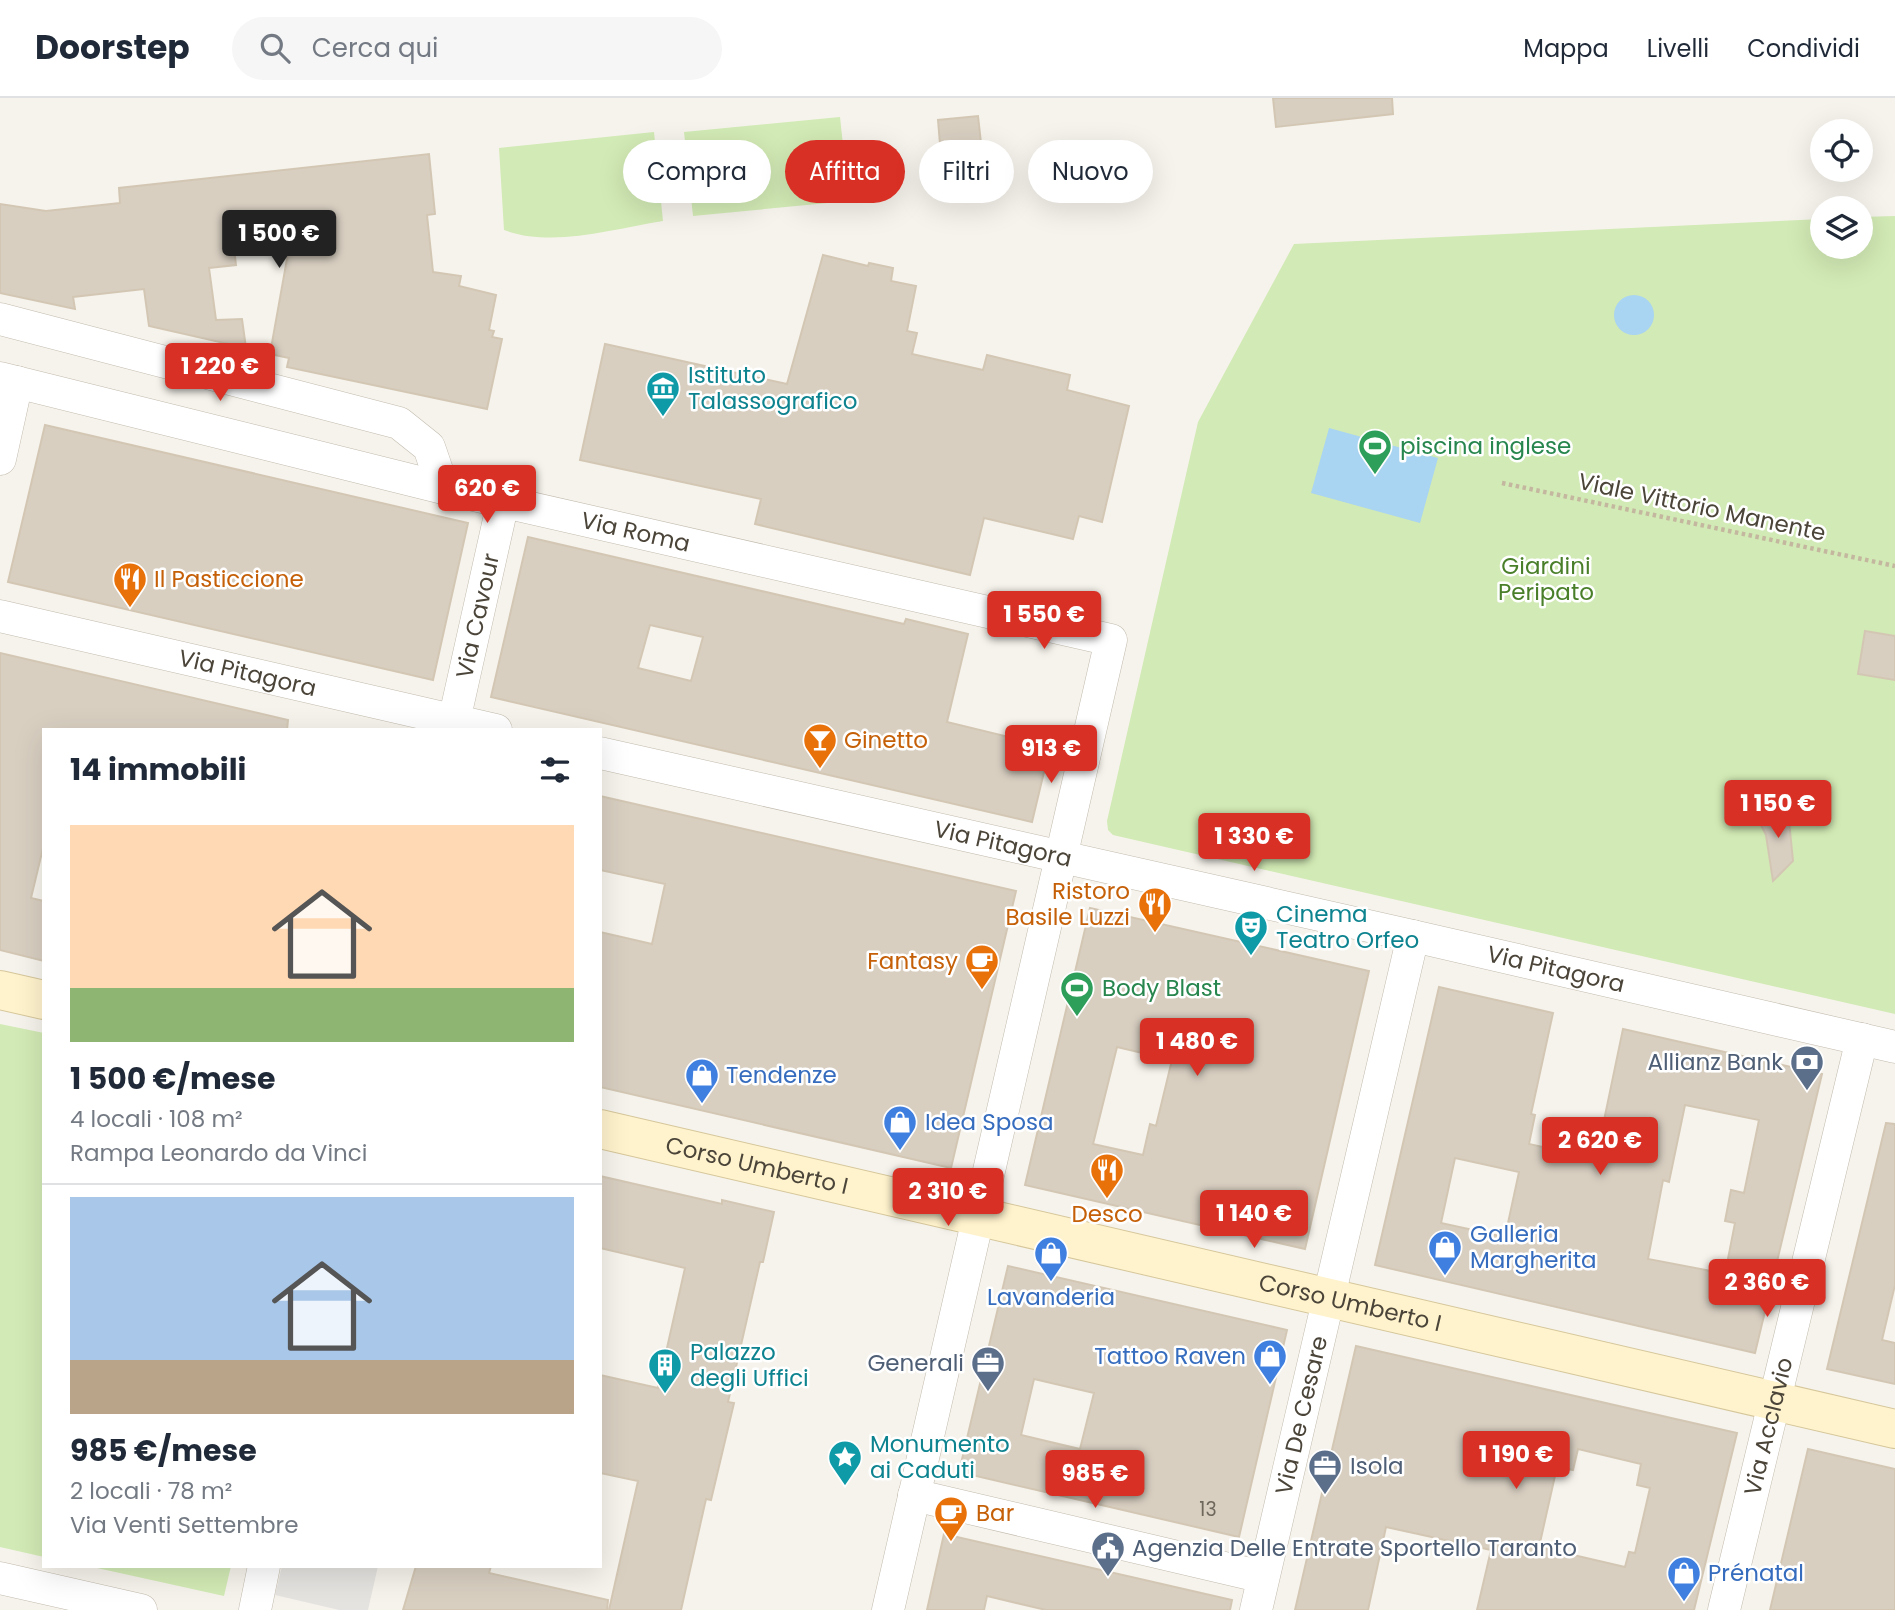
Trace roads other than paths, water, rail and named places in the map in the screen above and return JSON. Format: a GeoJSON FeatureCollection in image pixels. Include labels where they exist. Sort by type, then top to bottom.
{"type":"FeatureCollection","features":[{"type":"Feature","properties":{"kind":"main road"},"geometry":{"type":"LineString","coordinates":[[0,990],[42,1000]]}},
{"type":"Feature","properties":{"kind":"main road","name":"Corso Umberto I"},"geometry":{"type":"LineString","coordinates":[[602,1129],[1895,1429]]}},
{"type":"Feature","properties":{"kind":"street"},"geometry":{"type":"LineString","coordinates":[[0,319],[399,423],[429,447],[443,488]]}},
{"type":"Feature","properties":{"kind":"street"},"geometry":{"type":"LineString","coordinates":[[0,459],[9,380]]}},
{"type":"Feature","properties":{"kind":"street","name":"Via Roma"},"geometry":{"type":"LineString","coordinates":[[9,380],[443,488],[1111,639],[1061,857]]}},
{"type":"Feature","properties":{"kind":"street","name":"Via Cavour"},"geometry":{"type":"LineString","coordinates":[[453,725],[503,502]]}},
{"type":"Feature","properties":{"kind":"street","name":"Via Pitagora"},"geometry":{"type":"LineString","coordinates":[[0,616],[453,725],[479,728]]}},
{"type":"Feature","properties":{"kind":"street","name":"Via Pitagora"},"geometry":{"type":"LineString","coordinates":[[602,753],[1895,1047]]}},
{"type":"Feature","properties":{"kind":"street"},"geometry":{"type":"LineString","coordinates":[[888,1610],[1061,857]]}},
{"type":"Feature","properties":{"kind":"street","name":"Via De Cesare"},"geometry":{"type":"LineString","coordinates":[[1255,1610],[1413,936]]}},
{"type":"Feature","properties":{"kind":"street","name":"Via Acclavio"},"geometry":{"type":"LineString","coordinates":[[1724,1610],[1862,1040]]}},
{"type":"Feature","properties":{"kind":"street"},"geometry":{"type":"LineString","coordinates":[[914,1495],[1263,1577]]}},
{"type":"Feature","properties":{"kind":"street"},"geometry":{"type":"LineString","coordinates":[[255,1610],[264,1568]]}},
{"type":"Feature","properties":{"kind":"street"},"geometry":{"type":"LineString","coordinates":[[0,1578],[141,1610]]}},
{"type":"Feature","properties":{"kind":"water"},"geometry":{"type":"Polygon","coordinates":[[[1634,295],[1648,301],[1654,315],[1648,329],[1634,335],[1620,329],[1614,315],[1620,301],[1634,295]]]}},
{"type":"Feature","properties":{"kind":"water","name":"piscina inglese"},"geometry":{"type":"Polygon","coordinates":[[[1329,428],[1438,458],[1420,523],[1311,493],[1329,428]]]}},
{"type":"Feature","properties":{"kind":"place","name":"Istituto Talassografico"},"geometry":{"type":"Point","coordinates":[663,418]}},
{"type":"Feature","properties":{"kind":"place","name":"piscina inglese"},"geometry":{"type":"Point","coordinates":[1375,476]}},
{"type":"Feature","properties":{"kind":"place","name":"Il Pasticcione"},"geometry":{"type":"Point","coordinates":[130,609]}},
{"type":"Feature","properties":{"kind":"place","name":"Ginetto"},"geometry":{"type":"Point","coordinates":[820,770]}},
{"type":"Feature","properties":{"kind":"place","name":"Ristoro Basile Luzzi"},"geometry":{"type":"Point","coordinates":[1155,934]}},
{"type":"Feature","properties":{"kind":"place","name":"Cinema Teatro Orfeo"},"geometry":{"type":"Point","coordinates":[1251,957]}},
{"type":"Feature","properties":{"kind":"place","name":"Fantasy"},"geometry":{"type":"Point","coordinates":[982,991]}},
{"type":"Feature","properties":{"kind":"place","name":"Body Blast"},"geometry":{"type":"Point","coordinates":[1077,1018]}},
{"type":"Feature","properties":{"kind":"place","name":"Allianz Bank"},"geometry":{"type":"Point","coordinates":[1807,1092]}},
{"type":"Feature","properties":{"kind":"place","name":"Tendenze"},"geometry":{"type":"Point","coordinates":[702,1105]}},
{"type":"Feature","properties":{"kind":"place","name":"Idea Sposa"},"geometry":{"type":"Point","coordinates":[900,1152]}},
{"type":"Feature","properties":{"kind":"place","name":"Desco"},"geometry":{"type":"Point","coordinates":[1107,1200]}},
{"type":"Feature","properties":{"kind":"place","name":"Galleria Margherita"},"geometry":{"type":"Point","coordinates":[1445,1277]}},
{"type":"Feature","properties":{"kind":"place","name":"Lavanderia"},"geometry":{"type":"Point","coordinates":[1051,1283]}},
{"type":"Feature","properties":{"kind":"place","name":"Tattoo Raven"},"geometry":{"type":"Point","coordinates":[1270,1386]}},
{"type":"Feature","properties":{"kind":"place","name":"Generali"},"geometry":{"type":"Point","coordinates":[988,1393]}},
{"type":"Feature","properties":{"kind":"place","name":"Palazzo degli Uffici"},"geometry":{"type":"Point","coordinates":[665,1395]}},
{"type":"Feature","properties":{"kind":"place","name":"Monumento ai Caduti"},"geometry":{"type":"Point","coordinates":[845,1487]}},
{"type":"Feature","properties":{"kind":"place","name":"Isola"},"geometry":{"type":"Point","coordinates":[1325,1496]}},
{"type":"Feature","properties":{"kind":"place","name":"Bar"},"geometry":{"type":"Point","coordinates":[951,1543]}},
{"type":"Feature","properties":{"kind":"place","name":"Agenzia Delle Entrate Sportello Taranto"},"geometry":{"type":"Point","coordinates":[1108,1578]}},
{"type":"Feature","properties":{"kind":"place","name":"Prénatal"},"geometry":{"type":"Point","coordinates":[1684,1603]}},
{"type":"Feature","properties":{"kind":"park label","name":"Giardini Peripato"},"geometry":{"type":"Point","coordinates":[1546,579]}}]}
